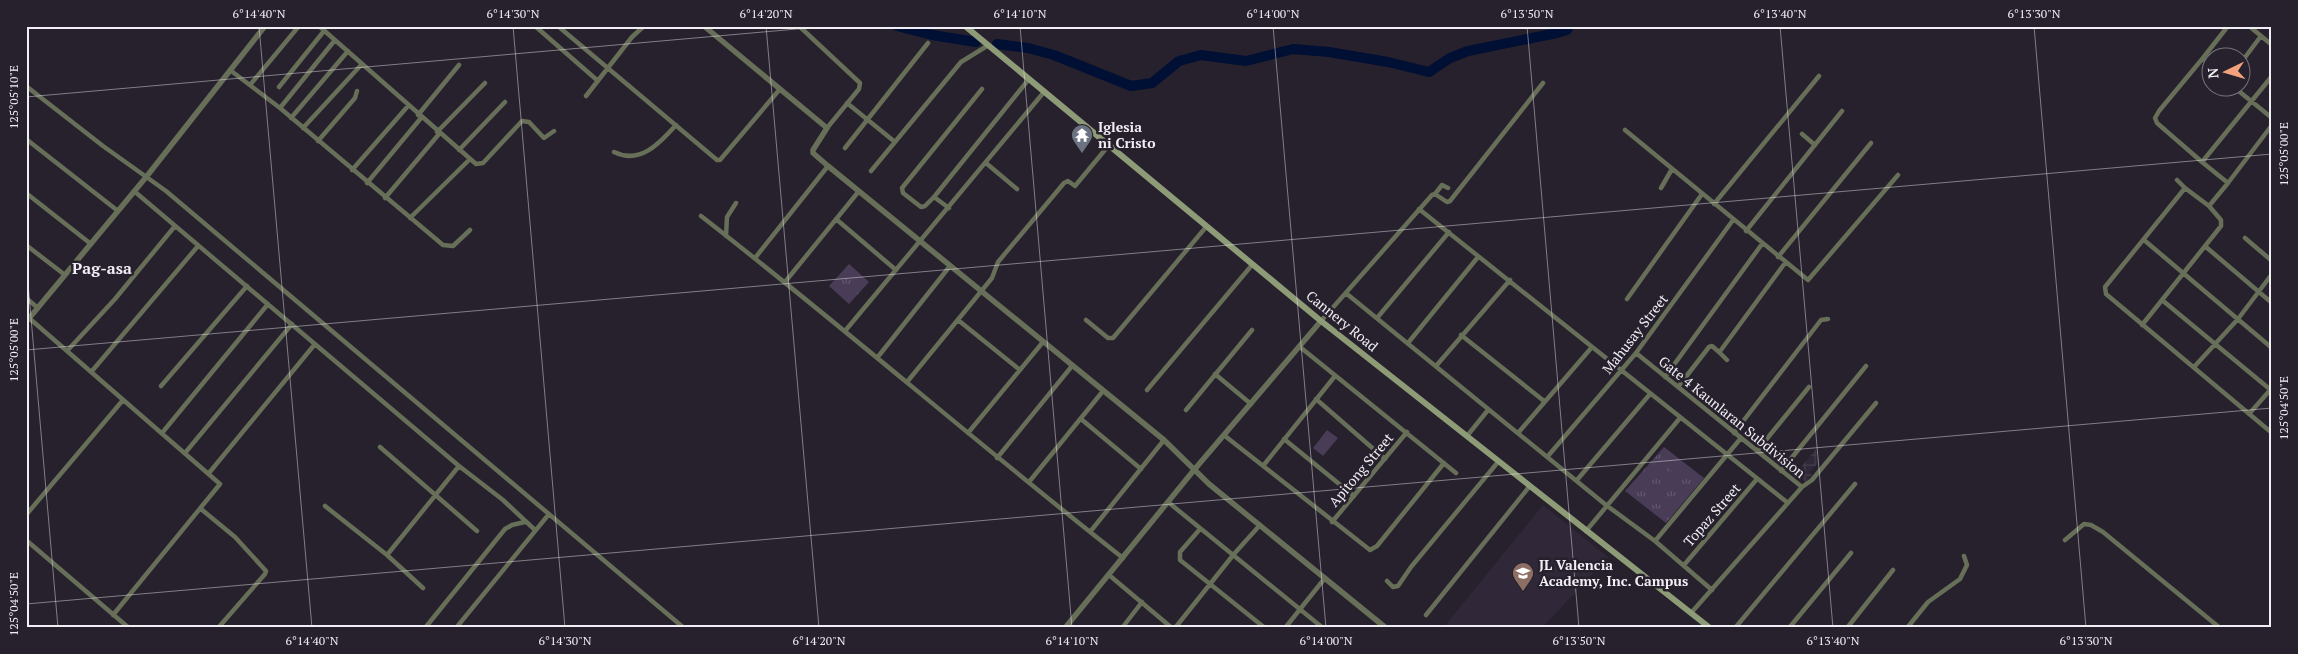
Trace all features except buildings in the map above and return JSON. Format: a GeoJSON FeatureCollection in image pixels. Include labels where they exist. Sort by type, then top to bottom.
{"type":"FeatureCollection","features":[{"type":"Feature","properties":{"kind":"main road","name":"Cannery Road"},"geometry":{"type":"LineString","coordinates":[[965,26],[1322,322],[1710,628]]}},
{"type":"Feature","properties":{"kind":"street"},"geometry":{"type":"LineString","coordinates":[[113,615],[220,485],[209,473],[92,371],[28,320],[147,176],[265,26]]}},
{"type":"Feature","properties":{"kind":"street"},"geometry":{"type":"LineString","coordinates":[[250,85],[299,26]]}},
{"type":"Feature","properties":{"kind":"street"},"geometry":{"type":"LineString","coordinates":[[319,26],[419,116],[476,164],[483,163],[518,124],[524,120],[529,122],[544,138],[554,131]]}},
{"type":"Feature","properties":{"kind":"street"},"geometry":{"type":"LineString","coordinates":[[535,26],[598,80]]}},
{"type":"Feature","properties":{"kind":"street"},"geometry":{"type":"LineString","coordinates":[[586,96],[644,26]]}},
{"type":"Feature","properties":{"kind":"street"},"geometry":{"type":"LineString","coordinates":[[799,26],[858,80],[859,89],[827,128],[813,153],[1164,440],[1194,470],[1260,526],[1386,628]]}},
{"type":"Feature","properties":{"kind":"street"},"geometry":{"type":"LineString","coordinates":[[2211,48],[2228,26]]}},
{"type":"Feature","properties":{"kind":"street"},"geometry":{"type":"LineString","coordinates":[[2248,26],[2272,45]]}},
{"type":"Feature","properties":{"kind":"street"},"geometry":{"type":"LineString","coordinates":[[559,27],[719,160],[780,89]]}},
{"type":"Feature","properties":{"kind":"street"},"geometry":{"type":"LineString","coordinates":[[705,27],[827,128]]}},
{"type":"Feature","properties":{"kind":"street"},"geometry":{"type":"LineString","coordinates":[[279,86],[324,31]]}},
{"type":"Feature","properties":{"kind":"street"},"geometry":{"type":"LineString","coordinates":[[2250,51],[2261,36]]}},
{"type":"Feature","properties":{"kind":"street"},"geometry":{"type":"LineString","coordinates":[[280,108],[335,40]]}},
{"type":"Feature","properties":{"kind":"street"},"geometry":{"type":"LineString","coordinates":[[845,148],[928,43]]}},
{"type":"Feature","properties":{"kind":"street"},"geometry":{"type":"LineString","coordinates":[[871,171],[961,62],[987,46]]}},
{"type":"Feature","properties":{"kind":"street"},"geometry":{"type":"LineString","coordinates":[[291,118],[348,52]]}},
{"type":"Feature","properties":{"kind":"street"},"geometry":{"type":"LineString","coordinates":[[2200,62],[2159,110],[2155,118],[2157,124],[2228,183]]}},
{"type":"Feature","properties":{"kind":"street"},"geometry":{"type":"LineString","coordinates":[[303,128],[362,64]]}},
{"type":"Feature","properties":{"kind":"street"},"geometry":{"type":"LineString","coordinates":[[367,183],[459,65]]}},
{"type":"Feature","properties":{"kind":"street"},"geometry":{"type":"LineString","coordinates":[[230,70],[280,108],[435,239],[448,246],[453,246],[470,230]]}},
{"type":"Feature","properties":{"kind":"street"},"geometry":{"type":"LineString","coordinates":[[1714,204],[1819,76]]}},
{"type":"Feature","properties":{"kind":"street"},"geometry":{"type":"LineString","coordinates":[[2202,162],[2272,76]]}},
{"type":"Feature","properties":{"kind":"street"},"geometry":{"type":"LineString","coordinates":[[982,89],[902,191],[920,207],[925,206],[934,196],[1029,79]]}},
{"type":"Feature","properties":{"kind":"street"},"geometry":{"type":"LineString","coordinates":[[385,198],[438,132],[485,83]]}},
{"type":"Feature","properties":{"kind":"street"},"geometry":{"type":"LineString","coordinates":[[1435,194],[1445,202],[1450,201],[1543,83]]}},
{"type":"Feature","properties":{"kind":"street"},"geometry":{"type":"LineString","coordinates":[[26,86],[127,164],[147,176],[684,628]]}},
{"type":"Feature","properties":{"kind":"street"},"geometry":{"type":"LineString","coordinates":[[318,141],[355,98],[357,91]]}},
{"type":"Feature","properties":{"kind":"street"},"geometry":{"type":"LineString","coordinates":[[845,331],[1044,92]]}},
{"type":"Feature","properties":{"kind":"street"},"geometry":{"type":"LineString","coordinates":[[2248,98],[2272,118]]}},
{"type":"Feature","properties":{"kind":"street"},"geometry":{"type":"LineString","coordinates":[[459,150],[505,102]]}},
{"type":"Feature","properties":{"kind":"street"},"geometry":{"type":"LineString","coordinates":[[847,103],[894,142]]}},
{"type":"Feature","properties":{"kind":"street"},"geometry":{"type":"LineString","coordinates":[[352,170],[408,106]]}},
{"type":"Feature","properties":{"kind":"street"},"geometry":{"type":"LineString","coordinates":[[1746,231],[1842,111]]}},
{"type":"Feature","properties":{"kind":"street"},"geometry":{"type":"LineString","coordinates":[[614,152],[624,156],[648,152],[662,141],[676,124]]}},
{"type":"Feature","properties":{"kind":"street"},"geometry":{"type":"LineString","coordinates":[[2208,206],[2272,125]]}},
{"type":"Feature","properties":{"kind":"street"},"geometry":{"type":"LineString","coordinates":[[1625,130],[1806,280],[1809,280],[1898,176]]}},
{"type":"Feature","properties":{"kind":"street"},"geometry":{"type":"LineString","coordinates":[[1802,134],[1815,145]]}},
{"type":"Feature","properties":{"kind":"street"},"geometry":{"type":"LineString","coordinates":[[26,139],[118,211]]}},
{"type":"Feature","properties":{"kind":"street"},"geometry":{"type":"LineString","coordinates":[[1778,257],[1871,143]]}},
{"type":"Feature","properties":{"kind":"street"},"geometry":{"type":"LineString","coordinates":[[907,382],[992,278],[998,262],[1064,183],[1068,181],[1074,186],[1109,145]]}},
{"type":"Feature","properties":{"kind":"street"},"geometry":{"type":"LineString","coordinates":[[410,218],[470,159]]}},
{"type":"Feature","properties":{"kind":"street"},"geometry":{"type":"LineString","coordinates":[[986,163],[1017,189]]}},
{"type":"Feature","properties":{"kind":"street"},"geometry":{"type":"LineString","coordinates":[[755,258],[828,166]]}},
{"type":"Feature","properties":{"kind":"street"},"geometry":{"type":"LineString","coordinates":[[1661,188],[1672,169]]}},
{"type":"Feature","properties":{"kind":"street"},"geometry":{"type":"LineString","coordinates":[[2142,325],[2206,247],[2222,224],[2221,220],[2208,206],[2177,180]]}},
{"type":"Feature","properties":{"kind":"street"},"geometry":{"type":"LineString","coordinates":[[1065,628],[1194,470],[1420,209],[1442,185],[1448,188]]}},
{"type":"Feature","properties":{"kind":"street"},"geometry":{"type":"LineString","coordinates":[[2186,188],[2105,287],[2106,294],[2272,433]]}},
{"type":"Feature","properties":{"kind":"street"},"geometry":{"type":"LineString","coordinates":[[134,191],[459,466],[503,500],[535,530]]}},
{"type":"Feature","properties":{"kind":"street"},"geometry":{"type":"LineString","coordinates":[[785,282],[859,191]]}},
{"type":"Feature","properties":{"kind":"street"},"geometry":{"type":"LineString","coordinates":[[26,192],[90,244]]}},
{"type":"Feature","properties":{"kind":"street"},"geometry":{"type":"LineString","coordinates":[[1627,299],[1702,194]]}},
{"type":"Feature","properties":{"kind":"street"},"geometry":{"type":"LineString","coordinates":[[934,196],[949,208]]}},
{"type":"Feature","properties":{"kind":"street"},"geometry":{"type":"LineString","coordinates":[[726,236],[727,217],[736,203]]}},
{"type":"Feature","properties":{"kind":"street"},"geometry":{"type":"LineString","coordinates":[[1420,209],[1788,503]]}},
{"type":"Feature","properties":{"kind":"street"},"geometry":{"type":"LineString","coordinates":[[701,216],[785,282],[998,458],[1123,558]]}},
{"type":"Feature","properties":{"kind":"street"},"geometry":{"type":"LineString","coordinates":[[836,220],[896,270]]}},
{"type":"Feature","properties":{"kind":"street","name":"Mahusay Street"},"geometry":{"type":"LineString","coordinates":[[1548,456],[1622,371],[1733,220]]}},
{"type":"Feature","properties":{"kind":"street"},"geometry":{"type":"LineString","coordinates":[[67,351],[115,299],[175,226]]}},
{"type":"Feature","properties":{"kind":"street"},"geometry":{"type":"LineString","coordinates":[[1086,320],[1108,338],[1113,338],[1206,227]]}},
{"type":"Feature","properties":{"kind":"street"},"geometry":{"type":"LineString","coordinates":[[1377,318],[1449,232]]}},
{"type":"Feature","properties":{"kind":"street"},"geometry":{"type":"LineString","coordinates":[[2245,238],[2272,261]]}},
{"type":"Feature","properties":{"kind":"street"},"geometry":{"type":"LineString","coordinates":[[2144,240],[2272,348]]}},
{"type":"Feature","properties":{"kind":"street"},"geometry":{"type":"LineString","coordinates":[[1665,377],[1762,244]]}},
{"type":"Feature","properties":{"kind":"street"},"geometry":{"type":"LineString","coordinates":[[26,245],[65,275]]}},
{"type":"Feature","properties":{"kind":"street"},"geometry":{"type":"LineString","coordinates":[[92,371],[198,246]]}},
{"type":"Feature","properties":{"kind":"street"},"geometry":{"type":"LineString","coordinates":[[2206,247],[2272,303]]}},
{"type":"Feature","properties":{"kind":"street"},"geometry":{"type":"LineString","coordinates":[[1408,343],[1478,257]]}},
{"type":"Feature","properties":{"kind":"street"},"geometry":{"type":"LineString","coordinates":[[1719,352],[1785,263]]}},
{"type":"Feature","properties":{"kind":"street"},"geometry":{"type":"LineString","coordinates":[[1147,390],[1252,265]]}},
{"type":"Feature","properties":{"kind":"street"},"geometry":{"type":"LineString","coordinates":[[877,358],[950,266]]}},
{"type":"Feature","properties":{"kind":"street"},"geometry":{"type":"LineString","coordinates":[[2194,367],[2238,320],[2272,274]]}},
{"type":"Feature","properties":{"kind":"street"},"geometry":{"type":"LineString","coordinates":[[1436,366],[1510,280]]}},
{"type":"Feature","properties":{"kind":"street"},"geometry":{"type":"LineString","coordinates":[[160,386],[247,286]]}},
{"type":"Feature","properties":{"kind":"street"},"geometry":{"type":"LineString","coordinates":[[1347,294],[1606,505],[1655,541],[1712,590]]}},
{"type":"Feature","properties":{"kind":"street"},"geometry":{"type":"LineString","coordinates":[[26,298],[38,308]]}},
{"type":"Feature","properties":{"kind":"street"},"geometry":{"type":"LineString","coordinates":[[2162,300],[2271,390],[2250,414]]}},
{"type":"Feature","properties":{"kind":"street"},"geometry":{"type":"LineString","coordinates":[[162,432],[268,304]]}},
{"type":"Feature","properties":{"kind":"street"},"geometry":{"type":"LineString","coordinates":[[1734,433],[1821,320],[1828,319]]}},
{"type":"Feature","properties":{"kind":"street"},"geometry":{"type":"LineString","coordinates":[[958,320],[1020,370]]}},
{"type":"Feature","properties":{"kind":"street"},"geometry":{"type":"LineString","coordinates":[[185,453],[292,324]]}},
{"type":"Feature","properties":{"kind":"street"},"geometry":{"type":"LineString","coordinates":[[1186,410],[1252,330]]}},
{"type":"Feature","properties":{"kind":"street"},"geometry":{"type":"LineString","coordinates":[[1461,335],[1544,401]]}},
{"type":"Feature","properties":{"kind":"street"},"geometry":{"type":"LineString","coordinates":[[968,433],[1043,342]]}},
{"type":"Feature","properties":{"kind":"street"},"geometry":{"type":"LineString","coordinates":[[209,473],[315,344]]}},
{"type":"Feature","properties":{"kind":"street"},"geometry":{"type":"LineString","coordinates":[[1678,387],[1708,347],[1712,346],[1728,360]]}},
{"type":"Feature","properties":{"kind":"street"},"geometry":{"type":"LineString","coordinates":[[1300,347],[1456,473]]}},
{"type":"Feature","properties":{"kind":"street"},"geometry":{"type":"LineString","coordinates":[[1518,433],[1592,347]]}},
{"type":"Feature","properties":{"kind":"street","name":"Gate 4 Kaunlaran Subdivision"},"geometry":{"type":"LineString","coordinates":[[1636,353],[1802,487],[1692,613]]}},
{"type":"Feature","properties":{"kind":"street"},"geometry":{"type":"LineString","coordinates":[[998,458],[1072,366]]}},
{"type":"Feature","properties":{"kind":"street"},"geometry":{"type":"LineString","coordinates":[[1781,471],[1866,366]]}},
{"type":"Feature","properties":{"kind":"street"},"geometry":{"type":"LineString","coordinates":[[1215,374],[1252,404]]}},
{"type":"Feature","properties":{"kind":"street"},"geometry":{"type":"LineString","coordinates":[[1263,466],[1335,376]]}},
{"type":"Feature","properties":{"kind":"street"},"geometry":{"type":"LineString","coordinates":[[1757,452],[1808,387]]}},
{"type":"Feature","properties":{"kind":"street"},"geometry":{"type":"LineString","coordinates":[[1028,482],[1104,391]]}},
{"type":"Feature","properties":{"kind":"street"},"geometry":{"type":"LineString","coordinates":[[1577,480],[1650,394]]}},
{"type":"Feature","properties":{"kind":"street"},"geometry":{"type":"LineString","coordinates":[[1316,399],[1385,459]]}},
{"type":"Feature","properties":{"kind":"street"},"geometry":{"type":"LineString","coordinates":[[26,515],[123,400]]}},
{"type":"Feature","properties":{"kind":"street"},"geometry":{"type":"LineString","coordinates":[[1802,487],[1812,480],[1876,403]]}},
{"type":"Feature","properties":{"kind":"street"},"geometry":{"type":"LineString","coordinates":[[1467,436],[1488,410]]}},
{"type":"Feature","properties":{"kind":"street"},"geometry":{"type":"LineString","coordinates":[[1586,531],[1680,418]]}},
{"type":"Feature","properties":{"kind":"street"},"geometry":{"type":"LineString","coordinates":[[1081,419],[1141,470]]}},
{"type":"Feature","properties":{"kind":"street","name":"Apitong Street"},"geometry":{"type":"LineString","coordinates":[[1332,522],[1407,432]]}},
{"type":"Feature","properties":{"kind":"street"},"geometry":{"type":"LineString","coordinates":[[1225,436],[1366,549],[1373,550],[1444,463]]}},
{"type":"Feature","properties":{"kind":"street"},"geometry":{"type":"LineString","coordinates":[[1655,541],[1741,438]]}},
{"type":"Feature","properties":{"kind":"street"},"geometry":{"type":"LineString","coordinates":[[1284,439],[1354,496]]}},
{"type":"Feature","properties":{"kind":"street"},"geometry":{"type":"LineString","coordinates":[[1090,532],[1164,440]]}},
{"type":"Feature","properties":{"kind":"street"},"geometry":{"type":"LineString","coordinates":[[380,448],[477,531]]}},
{"type":"Feature","properties":{"kind":"street"},"geometry":{"type":"LineString","coordinates":[[1387,581],[1393,587],[1398,586],[1498,462]]}},
{"type":"Feature","properties":{"kind":"street"},"geometry":{"type":"LineString","coordinates":[[387,555],[437,496],[459,466]]}},
{"type":"Feature","properties":{"kind":"street","name":"Topaz Street"},"geometry":{"type":"LineString","coordinates":[[1684,565],[1757,479]]}},
{"type":"Feature","properties":{"kind":"street"},"geometry":{"type":"LineString","coordinates":[[1735,628],[1855,484]]}},
{"type":"Feature","properties":{"kind":"street"},"geometry":{"type":"LineString","coordinates":[[1426,615],[1529,487]]}},
{"type":"Feature","properties":{"kind":"street"},"geometry":{"type":"LineString","coordinates":[[1168,502],[1200,530],[1234,554],[1323,628]]}},
{"type":"Feature","properties":{"kind":"street"},"geometry":{"type":"LineString","coordinates":[[325,506],[387,555],[423,588]]}},
{"type":"Feature","properties":{"kind":"street"},"geometry":{"type":"LineString","coordinates":[[201,509],[235,537],[266,571],[218,628]]}},
{"type":"Feature","properties":{"kind":"street"},"geometry":{"type":"LineString","coordinates":[[456,628],[549,514]]}},
{"type":"Feature","properties":{"kind":"street"},"geometry":{"type":"LineString","coordinates":[[425,628],[505,529],[525,522]]}},
{"type":"Feature","properties":{"kind":"street"},"geometry":{"type":"LineString","coordinates":[[2066,540],[2084,524],[2091,525],[2103,532],[2220,628]]}},
{"type":"Feature","properties":{"kind":"street"},"geometry":{"type":"LineString","coordinates":[[1175,628],[1234,554],[1260,526]]}},
{"type":"Feature","properties":{"kind":"street"},"geometry":{"type":"LineString","coordinates":[[1200,530],[1180,552],[1179,558],[1265,628]]}},
{"type":"Feature","properties":{"kind":"street"},"geometry":{"type":"LineString","coordinates":[[26,540],[129,628]]}},
{"type":"Feature","properties":{"kind":"street"},"geometry":{"type":"LineString","coordinates":[[1790,628],[1851,553]]}},
{"type":"Feature","properties":{"kind":"street"},"geometry":{"type":"LineString","coordinates":[[1907,628],[1928,602],[1960,579],[1967,565],[1964,556]]}},
{"type":"Feature","properties":{"kind":"street"},"geometry":{"type":"LineString","coordinates":[[1850,627],[1893,570]]}},
{"type":"Feature","properties":{"kind":"street"},"geometry":{"type":"LineString","coordinates":[[1108,575],[1172,628]]}},
{"type":"Feature","properties":{"kind":"street"},"geometry":{"type":"LineString","coordinates":[[1285,628],[1325,578]]}},
{"type":"Feature","properties":{"kind":"street"},"geometry":{"type":"LineString","coordinates":[[1122,628],[1142,602]]}},
{"type":"Feature","properties":{"kind":"shaded area"},"geometry":{"type":"Polygon","coordinates":[[[1816,449],[1819,452],[1816,456],[1820,461],[1809,472],[1812,475],[1806,482],[1796,473],[1816,449]]]}},
{"type":"Feature","properties":{"kind":"shaded area","name":"JL Valencia Academy, Inc. Campus"},"geometry":{"type":"Polygon","coordinates":[[[1543,505],[1608,557],[1542,628],[1443,628],[1543,505]]]}},
{"type":"Feature","properties":{"kind":"green space"},"geometry":{"type":"Polygon","coordinates":[[[849,264],[869,282],[849,304],[829,286],[849,264]]]}},
{"type":"Feature","properties":{"kind":"green space"},"geometry":{"type":"Polygon","coordinates":[[[1327,430],[1338,438],[1323,456],[1313,448],[1327,430]]]}},
{"type":"Feature","properties":{"kind":"green space"},"geometry":{"type":"Polygon","coordinates":[[[1664,447],[1704,478],[1666,523],[1625,491],[1664,447]]]}},
{"type":"Feature","properties":{"kind":"green space"},"geometry":{"type":"Polygon","coordinates":[[[1672,454],[1692,470],[1684,481],[1664,465],[1672,454]]]}},
{"type":"Feature","properties":{"kind":"waterway"},"geometry":{"type":"LineString","coordinates":[[897,26],[932,35],[976,42]]}},
{"type":"Feature","properties":{"kind":"waterway"},"geometry":{"type":"LineString","coordinates":[[997,44],[1028,48],[1054,55],[1131,86],[1152,83],[1179,61],[1201,55],[1246,61],[1293,49],[1329,52],[1388,62],[1429,72],[1450,58],[1468,51],[1557,33],[1567,30],[1569,26]]}},
{"type":"Feature","properties":{"kind":"place","name":"Iglesia ni Cristo"},"geometry":{"type":"Point","coordinates":[1082,154]}},
{"type":"Feature","properties":{"kind":"place","name":"JL Valencia Academy, Inc. Campus"},"geometry":{"type":"Point","coordinates":[1523,592]}},
{"type":"Feature","properties":{"kind":"district","name":"Pag-asa"},"geometry":{"type":"Point","coordinates":[102,268]}}]}
